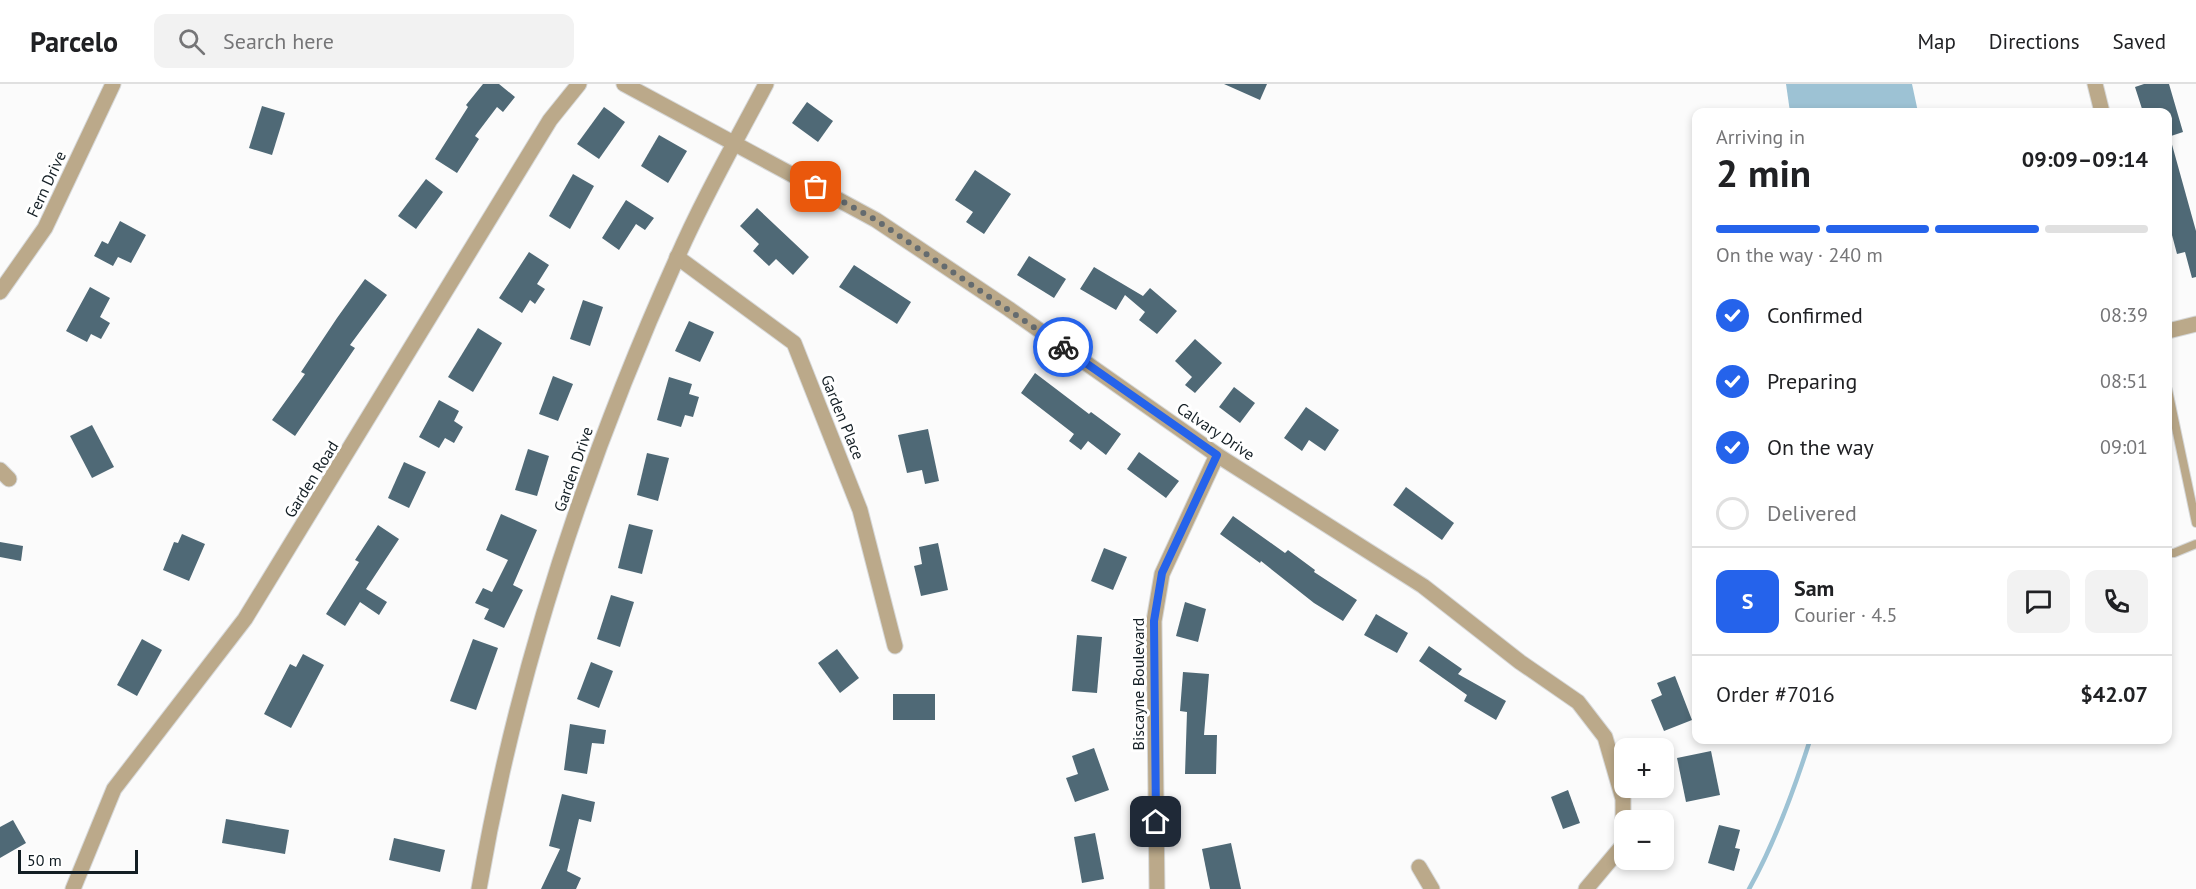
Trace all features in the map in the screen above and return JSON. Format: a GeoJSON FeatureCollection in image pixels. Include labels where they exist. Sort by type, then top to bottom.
{"type":"FeatureCollection","features":[{"type":"Feature","properties":{"kind":"street","name":"Fern Drive"},"geometry":{"type":"LineString","coordinates":[[0,292],[45,228],[113,84]]}},
{"type":"Feature","properties":{"kind":"street","name":"Garden Road"},"geometry":{"type":"LineString","coordinates":[[73,889],[114,789],[245,620],[550,120],[579,84]]}},
{"type":"Feature","properties":{"kind":"street"},"geometry":{"type":"LineString","coordinates":[[624,84],[735,143]]}},
{"type":"Feature","properties":{"kind":"street","name":"Garden Drive"},"geometry":{"type":"LineString","coordinates":[[479,889],[508,748],[551,593],[593,461],[677,256],[766,84]]}},
{"type":"Feature","properties":{"kind":"street"},"geometry":{"type":"LineString","coordinates":[[2095,84],[2101,108]]}},
{"type":"Feature","properties":{"kind":"street","name":"Calvary Drive"},"geometry":{"type":"LineString","coordinates":[[735,143],[876,220],[1009,309],[1217,455],[1423,586],[1520,662],[1578,702],[1605,737],[1623,799],[1623,845],[1586,889]]}},
{"type":"Feature","properties":{"kind":"street","name":"Garden Place"},"geometry":{"type":"LineString","coordinates":[[677,256],[794,343],[860,510],[895,646]]}},
{"type":"Feature","properties":{"kind":"street"},"geometry":{"type":"LineString","coordinates":[[2172,330],[2196,324]]}},
{"type":"Feature","properties":{"kind":"street","name":"Biscayne Boulevard"},"geometry":{"type":"LineString","coordinates":[[1157,889],[1154,621],[1162,573],[1217,455]]}},
{"type":"Feature","properties":{"kind":"street"},"geometry":{"type":"LineString","coordinates":[[1419,867],[1432,889]]}},
{"type":"Feature","properties":{"kind":"lane"},"geometry":{"type":"LineString","coordinates":[[2172,410],[2196,523]]}},
{"type":"Feature","properties":{"kind":"lane"},"geometry":{"type":"LineString","coordinates":[[2172,553],[2196,544]]}},
{"type":"Feature","properties":{"kind":"water"},"geometry":{"type":"Polygon","coordinates":[[[1786,84],[1912,84],[1917,108],[1789,108],[1786,84]]]}},
{"type":"Feature","properties":{"kind":"building"},"geometry":{"type":"Polygon","coordinates":[[[483,84],[499,84],[515,97],[503,112],[497,107],[475,136],[479,139],[457,173],[435,159],[468,107],[466,105],[483,84]]]}},
{"type":"Feature","properties":{"kind":"building"},"geometry":{"type":"Polygon","coordinates":[[[1224,84],[1267,84],[1260,100],[1224,84]]]}},
{"type":"Feature","properties":{"kind":"building"},"geometry":{"type":"Polygon","coordinates":[[[2144,84],[2169,84],[2183,132],[2172,136],[2172,108],[2142,108],[2135,87],[2144,84]]]}},
{"type":"Feature","properties":{"kind":"building"},"geometry":{"type":"Polygon","coordinates":[[[807,102],[833,121],[818,142],[792,123],[807,102]]]}},
{"type":"Feature","properties":{"kind":"building"},"geometry":{"type":"Polygon","coordinates":[[[262,106],[285,113],[272,155],[249,148],[262,106]]]}},
{"type":"Feature","properties":{"kind":"building"},"geometry":{"type":"Polygon","coordinates":[[[604,107],[625,122],[599,159],[577,144],[604,107]]]}},
{"type":"Feature","properties":{"kind":"building"},"geometry":{"type":"Polygon","coordinates":[[[659,135],[687,151],[668,183],[641,166],[659,135]]]}},
{"type":"Feature","properties":{"kind":"building"},"geometry":{"type":"Polygon","coordinates":[[[2172,145],[2196,231],[2196,277],[2192,278],[2185,252],[2177,254],[2172,235],[2172,145]]]}},
{"type":"Feature","properties":{"kind":"building"},"geometry":{"type":"Polygon","coordinates":[[[975,170],[1011,194],[984,234],[966,222],[973,212],[955,200],[975,170]]]}},
{"type":"Feature","properties":{"kind":"building"},"geometry":{"type":"Polygon","coordinates":[[[573,174],[594,186],[570,229],[549,216],[573,174]]]}},
{"type":"Feature","properties":{"kind":"building"},"geometry":{"type":"Polygon","coordinates":[[[426,179],[443,192],[416,229],[398,216],[426,179]]]}},
{"type":"Feature","properties":{"kind":"building"},"geometry":{"type":"Polygon","coordinates":[[[626,200],[654,218],[645,230],[636,224],[619,250],[602,238],[626,200]]]}},
{"type":"Feature","properties":{"kind":"building"},"geometry":{"type":"Polygon","coordinates":[[[757,208],[809,257],[793,275],[776,259],[769,266],[753,251],[759,244],[740,226],[757,208]]]}},
{"type":"Feature","properties":{"kind":"building"},"geometry":{"type":"Polygon","coordinates":[[[120,221],[146,235],[131,263],[118,257],[113,266],[94,256],[102,241],[108,244],[120,221]]]}},
{"type":"Feature","properties":{"kind":"building"},"geometry":{"type":"Polygon","coordinates":[[[529,252],[549,265],[537,284],[545,289],[535,304],[530,300],[522,313],[499,298],[529,252]]]}},
{"type":"Feature","properties":{"kind":"building"},"geometry":{"type":"Polygon","coordinates":[[[1029,256],[1066,279],[1054,298],[1017,275],[1029,256]]]}},
{"type":"Feature","properties":{"kind":"building"},"geometry":{"type":"Polygon","coordinates":[[[854,265],[911,302],[897,324],[839,287],[854,265]]]}},
{"type":"Feature","properties":{"kind":"building"},"geometry":{"type":"Polygon","coordinates":[[[1094,267],[1143,296],[1150,288],[1177,311],[1157,334],[1139,320],[1145,312],[1125,295],[1116,310],[1080,289],[1094,267]]]}},
{"type":"Feature","properties":{"kind":"building"},"geometry":{"type":"Polygon","coordinates":[[[365,279],[387,295],[350,345],[355,348],[295,436],[272,420],[305,374],[301,372],[365,279]]]}},
{"type":"Feature","properties":{"kind":"building"},"geometry":{"type":"Polygon","coordinates":[[[90,287],[110,298],[100,317],[110,323],[101,339],[91,334],[87,342],[66,331],[90,287]]]}},
{"type":"Feature","properties":{"kind":"building"},"geometry":{"type":"Polygon","coordinates":[[[583,300],[603,307],[590,346],[570,339],[583,300]]]}},
{"type":"Feature","properties":{"kind":"building"},"geometry":{"type":"Polygon","coordinates":[[[689,321],[714,332],[700,362],[675,351],[689,321]]]}},
{"type":"Feature","properties":{"kind":"building"},"geometry":{"type":"Polygon","coordinates":[[[478,328],[502,343],[473,392],[448,377],[478,328]]]}},
{"type":"Feature","properties":{"kind":"building"},"geometry":{"type":"Polygon","coordinates":[[[1195,339],[1222,363],[1195,393],[1185,385],[1192,377],[1175,361],[1195,339]]]}},
{"type":"Feature","properties":{"kind":"building"},"geometry":{"type":"Polygon","coordinates":[[[1035,373],[1089,414],[1091,412],[1121,434],[1106,455],[1088,441],[1081,450],[1069,441],[1074,434],[1021,393],[1035,373]]]}},
{"type":"Feature","properties":{"kind":"building"},"geometry":{"type":"Polygon","coordinates":[[[553,376],[573,384],[558,421],[539,414],[553,376]]]}},
{"type":"Feature","properties":{"kind":"building"},"geometry":{"type":"Polygon","coordinates":[[[669,377],[692,384],[689,394],[699,397],[693,417],[685,415],[681,427],[657,420],[669,377]]]}},
{"type":"Feature","properties":{"kind":"building"},"geometry":{"type":"Polygon","coordinates":[[[1234,387],[1255,403],[1240,423],[1219,407],[1234,387]]]}},
{"type":"Feature","properties":{"kind":"building"},"geometry":{"type":"Polygon","coordinates":[[[439,400],[459,411],[454,421],[463,427],[454,443],[445,438],[439,448],[419,437],[439,400]]]}},
{"type":"Feature","properties":{"kind":"building"},"geometry":{"type":"Polygon","coordinates":[[[1306,407],[1339,430],[1325,451],[1309,440],[1302,451],[1284,438],[1306,407]]]}},
{"type":"Feature","properties":{"kind":"building"},"geometry":{"type":"Polygon","coordinates":[[[92,425],[114,467],[92,478],[70,436],[92,425]]]}},
{"type":"Feature","properties":{"kind":"building"},"geometry":{"type":"Polygon","coordinates":[[[928,429],[939,481],[925,484],[922,470],[907,473],[898,435],[928,429]]]}},
{"type":"Feature","properties":{"kind":"building"},"geometry":{"type":"Polygon","coordinates":[[[528,449],[549,456],[537,496],[515,490],[528,449]]]}},
{"type":"Feature","properties":{"kind":"building"},"geometry":{"type":"Polygon","coordinates":[[[1139,452],[1179,481],[1166,498],[1127,469],[1139,452]]]}},
{"type":"Feature","properties":{"kind":"building"},"geometry":{"type":"Polygon","coordinates":[[[647,453],[669,458],[658,501],[637,495],[647,453]]]}},
{"type":"Feature","properties":{"kind":"building"},"geometry":{"type":"Polygon","coordinates":[[[404,462],[426,472],[409,508],[388,498],[404,462]]]}},
{"type":"Feature","properties":{"kind":"building"},"geometry":{"type":"Polygon","coordinates":[[[1406,487],[1454,523],[1442,540],[1393,505],[1406,487]]]}},
{"type":"Feature","properties":{"kind":"building"},"geometry":{"type":"Polygon","coordinates":[[[501,514],[537,530],[513,585],[523,590],[504,628],[484,619],[489,609],[475,603],[483,588],[492,592],[508,560],[486,550],[501,514]]]}},
{"type":"Feature","properties":{"kind":"building"},"geometry":{"type":"Polygon","coordinates":[[[1233,516],[1285,553],[1288,550],[1315,570],[1314,572],[1357,600],[1343,621],[1314,603],[1261,561],[1260,563],[1220,534],[1233,516]]]}},
{"type":"Feature","properties":{"kind":"building"},"geometry":{"type":"Polygon","coordinates":[[[629,524],[653,530],[642,574],[618,568],[629,524]]]}},
{"type":"Feature","properties":{"kind":"building"},"geometry":{"type":"Polygon","coordinates":[[[378,525],[399,539],[366,589],[387,602],[379,615],[360,602],[345,626],[326,614],[359,562],[355,560],[378,525]]]}},
{"type":"Feature","properties":{"kind":"building"},"geometry":{"type":"Polygon","coordinates":[[[182,534],[205,544],[189,581],[163,570],[174,542],[178,543],[182,534]]]}},
{"type":"Feature","properties":{"kind":"building"},"geometry":{"type":"Polygon","coordinates":[[[0,542],[23,546],[21,561],[0,557],[0,542]]]}},
{"type":"Feature","properties":{"kind":"building"},"geometry":{"type":"Polygon","coordinates":[[[938,543],[948,590],[921,596],[914,566],[922,564],[919,547],[938,543]]]}},
{"type":"Feature","properties":{"kind":"building"},"geometry":{"type":"Polygon","coordinates":[[[1104,548],[1127,557],[1113,590],[1091,581],[1104,548]]]}},
{"type":"Feature","properties":{"kind":"building"},"geometry":{"type":"Polygon","coordinates":[[[611,595],[634,602],[620,647],[597,639],[611,595]]]}},
{"type":"Feature","properties":{"kind":"building"},"geometry":{"type":"Polygon","coordinates":[[[1185,602],[1206,609],[1198,642],[1176,636],[1185,602]]]}},
{"type":"Feature","properties":{"kind":"building"},"geometry":{"type":"Polygon","coordinates":[[[1376,614],[1408,633],[1397,653],[1364,635],[1376,614]]]}},
{"type":"Feature","properties":{"kind":"building"},"geometry":{"type":"Polygon","coordinates":[[[1077,635],[1102,637],[1097,693],[1072,691],[1077,635]]]}},
{"type":"Feature","properties":{"kind":"building"},"geometry":{"type":"Polygon","coordinates":[[[142,639],[162,650],[137,696],[117,685],[142,639]]]}},
{"type":"Feature","properties":{"kind":"building"},"geometry":{"type":"Polygon","coordinates":[[[473,639],[498,648],[476,710],[450,701],[473,639]]]}},
{"type":"Feature","properties":{"kind":"building"},"geometry":{"type":"Polygon","coordinates":[[[1429,646],[1462,669],[1458,674],[1506,701],[1496,720],[1464,701],[1467,695],[1419,661],[1429,646]]]}},
{"type":"Feature","properties":{"kind":"building"},"geometry":{"type":"Polygon","coordinates":[[[837,649],[859,678],[840,693],[818,663],[837,649]]]}},
{"type":"Feature","properties":{"kind":"building"},"geometry":{"type":"Polygon","coordinates":[[[303,654],[324,665],[291,728],[264,714],[290,664],[296,667],[303,654]]]}},
{"type":"Feature","properties":{"kind":"building"},"geometry":{"type":"Polygon","coordinates":[[[591,662],[613,671],[599,708],[577,699],[591,662]]]}},
{"type":"Feature","properties":{"kind":"building"},"geometry":{"type":"Polygon","coordinates":[[[1183,672],[1209,674],[1204,735],[1217,735],[1216,774],[1185,774],[1187,712],[1180,711],[1183,672]]]}},
{"type":"Feature","properties":{"kind":"building"},"geometry":{"type":"Polygon","coordinates":[[[1675,676],[1692,720],[1664,731],[1651,700],[1662,695],[1657,683],[1675,676]]]}},
{"type":"Feature","properties":{"kind":"building"},"geometry":{"type":"Polygon","coordinates":[[[893,694],[935,694],[935,720],[893,720],[893,694]]]}},
{"type":"Feature","properties":{"kind":"building"},"geometry":{"type":"Polygon","coordinates":[[[570,724],[606,730],[604,744],[592,743],[587,774],[564,770],[570,724]]]}},
{"type":"Feature","properties":{"kind":"building"},"geometry":{"type":"Polygon","coordinates":[[[1094,748],[1109,790],[1075,802],[1066,778],[1078,774],[1072,756],[1094,748]]]}},
{"type":"Feature","properties":{"kind":"building"},"geometry":{"type":"Polygon","coordinates":[[[1711,751],[1720,795],[1686,802],[1677,758],[1711,751]]]}},
{"type":"Feature","properties":{"kind":"building"},"geometry":{"type":"Polygon","coordinates":[[[1568,790],[1580,823],[1563,829],[1551,797],[1568,790]]]}},
{"type":"Feature","properties":{"kind":"building"},"geometry":{"type":"Polygon","coordinates":[[[562,794],[595,802],[591,822],[579,819],[567,871],[581,878],[576,889],[541,889],[560,849],[549,846],[562,794]]]}},
{"type":"Feature","properties":{"kind":"building"},"geometry":{"type":"Polygon","coordinates":[[[226,819],[289,830],[285,854],[222,843],[226,819]]]}},
{"type":"Feature","properties":{"kind":"building"},"geometry":{"type":"Polygon","coordinates":[[[13,820],[26,843],[0,858],[0,827],[13,820]]]}},
{"type":"Feature","properties":{"kind":"building"},"geometry":{"type":"Polygon","coordinates":[[[1719,825],[1740,830],[1735,848],[1740,849],[1734,871],[1708,863],[1719,825]]]}},
{"type":"Feature","properties":{"kind":"building"},"geometry":{"type":"Polygon","coordinates":[[[1095,833],[1104,879],[1082,883],[1074,837],[1095,833]]]}},
{"type":"Feature","properties":{"kind":"building"},"geometry":{"type":"Polygon","coordinates":[[[394,838],[445,850],[440,872],[389,860],[394,838]]]}},
{"type":"Feature","properties":{"kind":"building"},"geometry":{"type":"Polygon","coordinates":[[[1231,843],[1241,889],[1210,889],[1202,849],[1231,843]]]}},
{"type":"Feature","properties":{"kind":"waterway"},"geometry":{"type":"LineString","coordinates":[[1749,889],[1783,816],[1809,744]]}},
{"type":"Feature","properties":{"kind":"way so far"},"geometry":{"type":"LineString","coordinates":[[816,187],[876,220],[1063,347]]}},
{"type":"Feature","properties":{"kind":"route"},"geometry":{"type":"LineString","coordinates":[[1063,347],[1217,455],[1162,573],[1154,621],[1156,822]]}}]}
